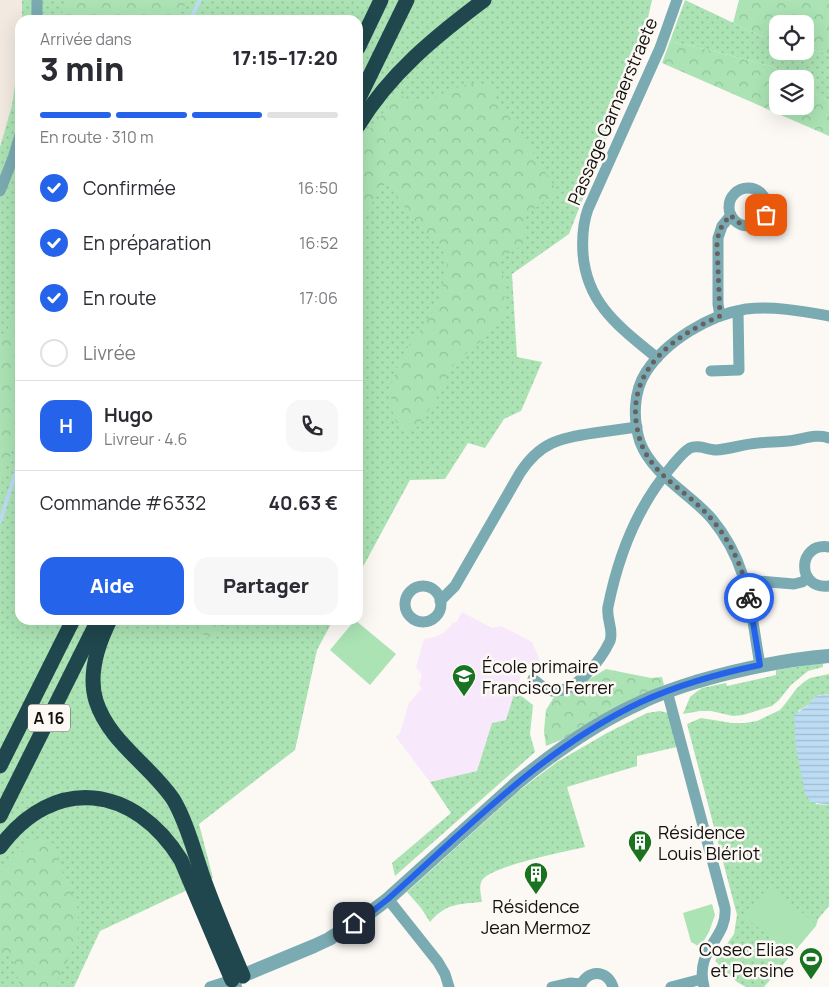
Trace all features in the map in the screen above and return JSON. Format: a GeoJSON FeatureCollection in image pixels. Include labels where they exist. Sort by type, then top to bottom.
{"type":"FeatureCollection","features":[{"type":"Feature","properties":{"kind":"highway"},"geometry":{"type":"LineString","coordinates":[[363,21],[371,0]]}},
{"type":"Feature","properties":{"kind":"highway"},"geometry":{"type":"LineString","coordinates":[[363,38],[381,0]]}},
{"type":"Feature","properties":{"kind":"highway"},"geometry":{"type":"LineString","coordinates":[[363,90],[407,0]]}},
{"type":"Feature","properties":{"kind":"highway"},"geometry":{"type":"LineString","coordinates":[[363,119],[379,96],[405,66],[437,36],[484,0]]}},
{"type":"Feature","properties":{"kind":"highway","name":"A 16"},"geometry":{"type":"LineString","coordinates":[[0,766],[70,625]]}},
{"type":"Feature","properties":{"kind":"highway","name":"A 16"},"geometry":{"type":"LineString","coordinates":[[0,816],[96,625]]}},
{"type":"Feature","properties":{"kind":"highway"},"geometry":{"type":"LineString","coordinates":[[108,625],[95,663],[93,679],[96,701],[102,715],[113,731],[164,788],[176,806],[183,821],[239,983]]}},
{"type":"Feature","properties":{"kind":"highway"},"geometry":{"type":"LineString","coordinates":[[0,847],[26,820],[57,803],[94,798],[110,801],[132,810],[156,828],[172,845],[181,860],[239,983]]}},
{"type":"Feature","properties":{"kind":"street"},"geometry":{"type":"LineString","coordinates":[[37,0],[37,15]]}},
{"type":"Feature","properties":{"kind":"street","name":"Passage Garnaerstraete"},"geometry":{"type":"LineString","coordinates":[[657,358],[613,320],[596,298],[586,271],[583,232],[588,208],[660,48],[677,0]]}},
{"type":"Feature","properties":{"kind":"street"},"geometry":{"type":"LineString","coordinates":[[0,191],[15,151]]}},
{"type":"Feature","properties":{"kind":"street"},"geometry":{"type":"LineString","coordinates":[[720,316],[718,299],[718,238],[722,226],[731,215]]}},
{"type":"Feature","properties":{"kind":"street"},"geometry":{"type":"LineString","coordinates":[[760,665],[750,600],[745,580],[733,552],[717,526],[700,507],[664,475],[644,450],[640,440],[635,412],[638,390],[646,372],[657,358],[674,342],[702,324],[720,316],[738,311],[776,308],[829,316]]}},
{"type":"Feature","properties":{"kind":"street"},"geometry":{"type":"LineString","coordinates":[[710,371],[740,370],[738,311]]}},
{"type":"Feature","properties":{"kind":"street"},"geometry":{"type":"LineString","coordinates":[[440,600],[447,596],[455,586],[520,473],[536,453],[550,443],[566,437],[637,427]]}},
{"type":"Feature","properties":{"kind":"street"},"geometry":{"type":"LineString","coordinates":[[533,679],[547,689],[556,691],[563,689],[577,682],[600,658],[611,638],[612,632],[608,607],[625,545],[664,475],[686,450],[694,446],[717,450],[750,443],[790,441],[818,436],[829,438]]}},
{"type":"Feature","properties":{"kind":"street"},"geometry":{"type":"LineString","coordinates":[[829,547],[823,546],[815,549],[807,556],[804,566],[808,578],[817,585],[829,586]]}},
{"type":"Feature","properties":{"kind":"street"},"geometry":{"type":"LineString","coordinates":[[745,580],[794,584],[808,578]]}},
{"type":"Feature","properties":{"kind":"street"},"geometry":{"type":"LineString","coordinates":[[210,987],[239,983],[329,939],[368,914],[388,899],[546,759],[625,710],[667,691],[713,677],[760,665],[829,656]]}},
{"type":"Feature","properties":{"kind":"street"},"geometry":{"type":"LineString","coordinates":[[667,691],[725,908],[723,924],[704,958],[702,968],[703,983],[671,987]]}},
{"type":"Feature","properties":{"kind":"street"},"geometry":{"type":"LineString","coordinates":[[388,899],[438,962],[445,974],[449,987]]}},
{"type":"Feature","properties":{"kind":"street"},"geometry":{"type":"LineString","coordinates":[[552,987],[570,983],[581,986],[587,977],[593,974],[608,977],[613,987]]}},
{"type":"Feature","properties":{"kind":"shaded area"},"geometry":{"type":"Polygon","coordinates":[[[0,0],[22,0],[22,15],[15,15],[15,84],[12,105],[0,147],[0,0]]]}},
{"type":"Feature","properties":{"kind":"shaded area","name":"École primaire Francisco Ferrer"},"geometry":{"type":"Polygon","coordinates":[[[462,612],[492,628],[501,626],[532,642],[540,661],[524,666],[506,720],[492,723],[477,771],[430,782],[396,737],[400,733],[409,703],[422,688],[419,685],[422,674],[416,668],[424,639],[435,637],[445,632],[454,622],[456,623],[462,612]]]}},
{"type":"Feature","properties":{"kind":"green space"},"geometry":{"type":"Polygon","coordinates":[[[22,0],[652,0],[640,53],[569,234],[512,274],[517,357],[542,362],[521,411],[504,419],[485,448],[468,443],[445,479],[410,480],[363,567],[363,15],[22,15],[22,0]]]}},
{"type":"Feature","properties":{"kind":"green space"},"geometry":{"type":"Polygon","coordinates":[[[66,0],[187,0],[180,15],[61,15],[66,0]]]}},
{"type":"Feature","properties":{"kind":"green space"},"geometry":{"type":"Polygon","coordinates":[[[685,0],[769,38],[769,60],[814,60],[814,50],[829,56],[829,101],[814,93],[814,70],[780,70],[670,41],[685,0]]]}},
{"type":"Feature","properties":{"kind":"green space"},"geometry":{"type":"Polygon","coordinates":[[[739,0],[829,0],[829,56],[814,50],[814,15],[769,15],[769,38],[733,23],[739,0]]]}},
{"type":"Feature","properties":{"kind":"green space"},"geometry":{"type":"Polygon","coordinates":[[[670,41],[780,70],[769,70],[769,110],[662,63],[670,41]]]}},
{"type":"Feature","properties":{"kind":"green space"},"geometry":{"type":"Polygon","coordinates":[[[15,83],[15,625],[330,625],[317,650],[295,750],[199,824],[213,878],[100,931],[74,987],[0,987],[0,147],[12,105],[15,83]]]}},
{"type":"Feature","properties":{"kind":"green space"},"geometry":{"type":"Polygon","coordinates":[[[479,83],[492,87],[499,105],[514,122],[557,191],[524,217],[526,243],[499,259],[504,279],[505,312],[481,341],[454,364],[435,401],[416,428],[405,430],[394,419],[391,402],[392,383],[399,363],[409,345],[439,301],[447,265],[441,244],[422,230],[386,182],[363,216],[363,141],[367,133],[398,94],[415,103],[464,85],[479,83]]]}},
{"type":"Feature","properties":{"kind":"green space"},"geometry":{"type":"Polygon","coordinates":[[[814,93],[829,101],[829,136],[781,115],[814,115],[814,93]]]}},
{"type":"Feature","properties":{"kind":"green space"},"geometry":{"type":"Polygon","coordinates":[[[15,309],[15,440],[0,486],[0,345],[15,309]]]}},
{"type":"Feature","properties":{"kind":"green space"},"geometry":{"type":"Polygon","coordinates":[[[198,625],[225,625],[221,632],[207,638],[200,631],[198,625]]]}},
{"type":"Feature","properties":{"kind":"green space"},"geometry":{"type":"Polygon","coordinates":[[[351,625],[361,625],[396,654],[370,685],[330,650],[351,625]]]}},
{"type":"Feature","properties":{"kind":"green space"},"geometry":{"type":"Polygon","coordinates":[[[823,663],[823,667],[808,671],[791,685],[772,706],[743,715],[733,716],[711,711],[683,714],[690,697],[702,688],[726,683],[727,686],[776,675],[776,670],[823,663]]]}},
{"type":"Feature","properties":{"kind":"green space"},"geometry":{"type":"Polygon","coordinates":[[[606,669],[651,678],[662,677],[664,685],[609,712],[561,740],[546,746],[544,731],[546,710],[554,697],[573,689],[606,669]]]}},
{"type":"Feature","properties":{"kind":"green space"},"geometry":{"type":"Polygon","coordinates":[[[829,674],[829,694],[816,696],[808,705],[798,711],[816,804],[829,805],[829,906],[818,919],[816,926],[764,987],[746,987],[737,982],[715,961],[734,934],[737,915],[687,724],[701,718],[732,723],[757,721],[780,710],[797,688],[810,678],[829,674]]]}},
{"type":"Feature","properties":{"kind":"green space"},"geometry":{"type":"Polygon","coordinates":[[[515,691],[533,705],[530,734],[535,752],[395,876],[392,863],[451,813],[430,782],[477,771],[492,723],[506,720],[515,691]]]}},
{"type":"Feature","properties":{"kind":"green space"},"geometry":{"type":"Polygon","coordinates":[[[660,711],[668,713],[677,747],[637,756],[637,766],[567,787],[585,847],[515,864],[490,874],[483,879],[481,884],[482,902],[460,904],[448,908],[430,922],[407,892],[520,790],[557,762],[607,733],[647,713],[660,711]]]}},
{"type":"Feature","properties":{"kind":"green space"},"geometry":{"type":"Polygon","coordinates":[[[39,838],[55,844],[61,869],[78,908],[78,940],[53,987],[21,987],[13,959],[7,953],[0,961],[0,874],[33,840],[39,838]]]}},
{"type":"Feature","properties":{"kind":"green space"},"geometry":{"type":"Polygon","coordinates":[[[769,887],[814,922],[790,953],[745,917],[769,887]]]}},
{"type":"Feature","properties":{"kind":"green space"},"geometry":{"type":"Polygon","coordinates":[[[712,904],[715,915],[709,932],[700,947],[691,942],[683,913],[712,904]]]}},
{"type":"Feature","properties":{"kind":"water"},"geometry":{"type":"Polygon","coordinates":[[[829,694],[829,805],[811,802],[805,794],[796,747],[794,715],[808,705],[816,696],[829,694]]]}},
{"type":"Feature","properties":{"kind":"waterway"},"geometry":{"type":"LineString","coordinates":[[192,15],[200,0]]}},
{"type":"Feature","properties":{"kind":"waterway"},"geometry":{"type":"LineString","coordinates":[[0,522],[15,475]]}},
{"type":"Feature","properties":{"kind":"way so far"},"geometry":{"type":"LineString","coordinates":[[749,598],[743,573],[726,538],[707,513],[658,470],[647,456],[637,427],[636,405],[638,390],[643,377],[657,358],[687,333],[720,316],[717,244],[718,234],[724,222],[731,215],[738,223],[748,226],[758,223],[766,215]]}},
{"type":"Feature","properties":{"kind":"place","name":"École primaire Francisco Ferrer"},"geometry":{"type":"Point","coordinates":[464,697]}},
{"type":"Feature","properties":{"kind":"place","name":"Résidence Louis Blériot"},"geometry":{"type":"Point","coordinates":[640,863]}},
{"type":"Feature","properties":{"kind":"place","name":"Résidence Jean Mermoz"},"geometry":{"type":"Point","coordinates":[536,895]}},
{"type":"Feature","properties":{"kind":"place","name":"Cosec Elias et Persine"},"geometry":{"type":"Point","coordinates":[811,980]}},
{"type":"Feature","properties":{"kind":"route"},"geometry":{"type":"LineString","coordinates":[[354,923],[388,899],[518,782],[571,742],[650,698],[713,677],[760,665],[749,598]]}}]}
